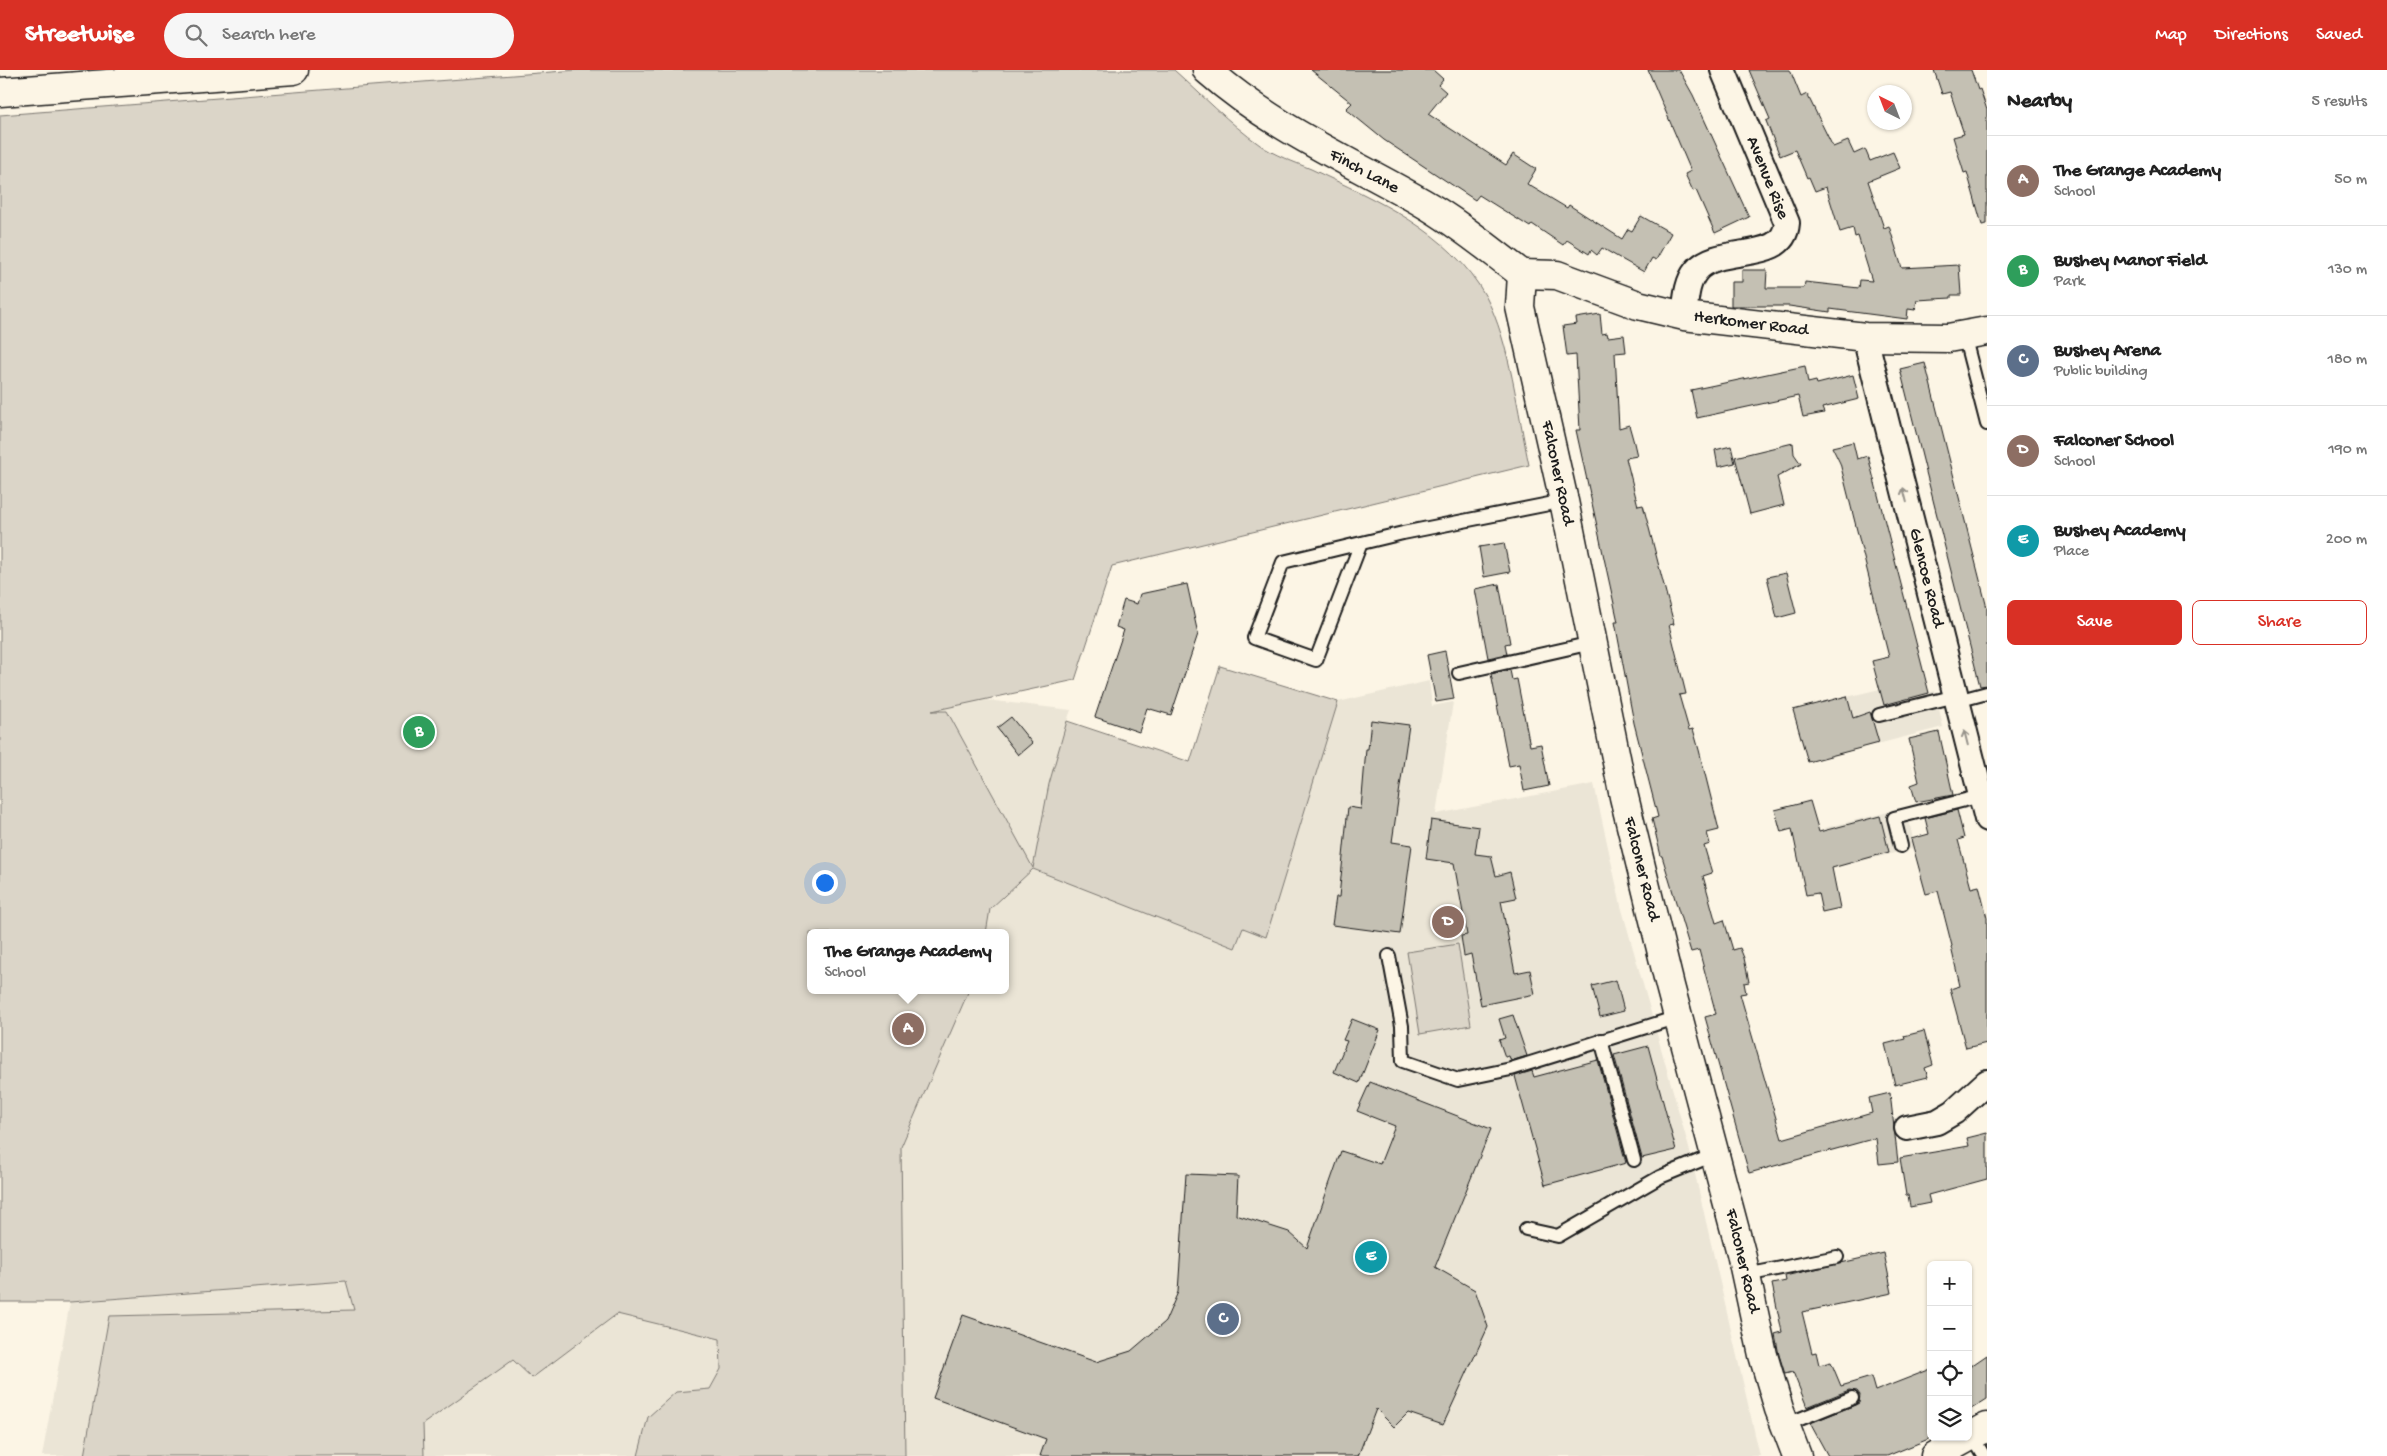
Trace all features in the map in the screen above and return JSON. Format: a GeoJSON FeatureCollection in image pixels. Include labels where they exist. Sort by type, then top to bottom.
{"type":"FeatureCollection","features":[{"type":"Feature","properties":{"kind":"street"},"geometry":{"type":"LineString","coordinates":[[0,92],[294,70]]}},
{"type":"Feature","properties":{"kind":"street","name":"Finch Lane"},"geometry":{"type":"LineString","coordinates":[[1207,70],[1261,112],[1294,134],[1424,204],[1467,232],[1522,274]]}},
{"type":"Feature","properties":{"kind":"street","name":"Avenue Rise"},"geometry":{"type":"LineString","coordinates":[[1684,316],[1689,285],[1694,273],[1702,265],[1723,255],[1765,249],[1776,245],[1786,232],[1786,223],[1723,70]]}},
{"type":"Feature","properties":{"kind":"street","name":"Herkomer Road"},"geometry":{"type":"LineString","coordinates":[[1522,274],[1557,275],[1638,305],[1684,316],[1865,337],[1948,338],[1976,333]]}},
{"type":"Feature","properties":{"kind":"street","name":"Falconer Road"},"geometry":{"type":"LineString","coordinates":[[1522,274],[1520,308],[1564,501],[1624,798],[1678,1017],[1716,1154],[1746,1275],[1763,1355],[1797,1456]]}},
{"type":"Feature","properties":{"kind":"street","name":"Glencoe Road"},"geometry":{"type":"LineString","coordinates":[[1865,337],[1987,819]]}},
{"type":"Feature","properties":{"kind":"street"},"geometry":{"type":"LineString","coordinates":[[1907,1128],[1937,1122],[1954,1112],[1987,1082]]}},
{"type":"Feature","properties":{"kind":"street"},"geometry":{"type":"LineString","coordinates":[[1935,1456],[1981,1440]]}},
{"type":"Feature","properties":{"kind":"lane"},"geometry":{"type":"LineString","coordinates":[[1976,333],[1987,424]]}},
{"type":"Feature","properties":{"kind":"lane"},"geometry":{"type":"LineString","coordinates":[[1361,543],[1316,660],[1254,638],[1284,562],[1361,543],[1564,501]]}},
{"type":"Feature","properties":{"kind":"lane"},"geometry":{"type":"LineString","coordinates":[[1460,673],[1592,643]]}},
{"type":"Feature","properties":{"kind":"lane"},"geometry":{"type":"LineString","coordinates":[[1880,715],[1987,693]]}},
{"type":"Feature","properties":{"kind":"lane"},"geometry":{"type":"LineString","coordinates":[[1902,846],[1894,818],[1981,796]]}},
{"type":"Feature","properties":{"kind":"lane"},"geometry":{"type":"LineString","coordinates":[[1388,956],[1402,1026],[1403,1061],[1458,1080],[1511,1069],[1678,1017]]}},
{"type":"Feature","properties":{"kind":"lane"},"geometry":{"type":"LineString","coordinates":[[1601,1040],[1634,1160]]}},
{"type":"Feature","properties":{"kind":"lane"},"geometry":{"type":"LineString","coordinates":[[1526,1229],[1558,1236],[1660,1177],[1716,1154]]}},
{"type":"Feature","properties":{"kind":"lane"},"geometry":{"type":"LineString","coordinates":[[1746,1275],[1837,1257]]}},
{"type":"Feature","properties":{"kind":"lane"},"geometry":{"type":"LineString","coordinates":[[1785,1425],[1852,1398]]}},
{"type":"Feature","properties":{"kind":"shaded area"},"geometry":{"type":"Polygon","coordinates":[[[577,70],[1174,70],[1260,145],[1361,193],[1409,220],[1453,254],[1471,274],[1486,297],[1501,335],[1529,465],[1112,566],[1075,680],[932,711],[947,711],[1033,868],[1049,784],[1067,721],[1190,762],[1220,666],[1338,702],[1266,937],[1243,928],[1235,948],[1033,869],[990,909],[987,929],[807,929],[807,994],[967,994],[901,1147],[905,1456],[638,1456],[648,1417],[676,1392],[710,1389],[721,1369],[720,1339],[617,1314],[532,1378],[513,1360],[423,1424],[424,1456],[84,1456],[109,1316],[354,1310],[346,1281],[70,1302],[0,1302],[0,115],[577,70]]]}},
{"type":"Feature","properties":{"kind":"shaded area"},"geometry":{"type":"Polygon","coordinates":[[[1220,666],[1338,702],[1429,681],[1432,706],[1453,702],[1436,814],[1594,784],[1621,906],[1689,1148],[1760,1456],[42,1456],[70,1302],[346,1281],[785,676],[1071,710],[1067,721],[1235,948],[1243,928],[1220,666]]]}},
{"type":"Feature","properties":{"kind":"shaded area"},"geometry":{"type":"Polygon","coordinates":[[[1880,689],[1884,705],[1935,691],[1943,727],[1808,762],[1793,710],[1880,689]]]}},
{"type":"Feature","properties":{"kind":"shaded area"},"geometry":{"type":"Polygon","coordinates":[[[1960,794],[1963,807],[1909,821],[1915,848],[1833,868],[1824,828],[1960,794]]]}},
{"type":"Feature","properties":{"kind":"shaded area"},"geometry":{"type":"Polygon","coordinates":[[[1458,944],[1471,1025],[1420,1034],[1407,952],[1458,944]]]}},
{"type":"Feature","properties":{"kind":"building"},"geometry":{"type":"Polygon","coordinates":[[[1311,70],[1433,70],[1443,79],[1438,85],[1446,92],[1428,114],[1506,165],[1513,154],[1536,169],[1527,184],[1567,208],[1569,205],[1622,239],[1628,229],[1632,231],[1641,216],[1671,233],[1656,260],[1652,258],[1644,272],[1602,248],[1597,255],[1591,250],[1589,254],[1567,240],[1563,245],[1532,224],[1530,227],[1479,195],[1475,200],[1384,140],[1346,109],[1352,103],[1311,70]]]}},
{"type":"Feature","properties":{"kind":"building"},"geometry":{"type":"Polygon","coordinates":[[[1648,70],[1679,70],[1693,95],[1749,217],[1715,233],[1696,190],[1693,191],[1685,174],[1691,171],[1648,70]]]}},
{"type":"Feature","properties":{"kind":"building"},"geometry":{"type":"Polygon","coordinates":[[[1749,70],[1790,70],[1801,97],[1807,94],[1833,147],[1848,141],[1854,154],[1865,149],[1870,161],[1893,152],[1900,168],[1868,181],[1884,228],[1889,226],[1902,268],[1959,265],[1961,295],[1951,295],[1951,298],[1917,300],[1915,310],[1908,309],[1907,319],[1830,309],[1830,312],[1789,306],[1731,306],[1731,282],[1742,282],[1742,270],[1767,270],[1766,288],[1804,288],[1805,282],[1859,288],[1860,280],[1872,281],[1858,236],[1855,237],[1853,228],[1840,232],[1826,187],[1815,191],[1795,150],[1780,156],[1766,121],[1770,119],[1749,70]]]}},
{"type":"Feature","properties":{"kind":"building"},"geometry":{"type":"Polygon","coordinates":[[[1934,70],[1971,70],[1978,90],[1980,89],[1987,110],[1987,224],[1982,225],[1967,172],[1964,173],[1953,137],[1964,134],[1950,92],[1942,94],[1934,70]]]}},
{"type":"Feature","properties":{"kind":"building"},"geometry":{"type":"Polygon","coordinates":[[[1600,314],[1602,334],[1607,333],[1608,337],[1624,335],[1626,352],[1615,353],[1619,428],[1629,425],[1634,443],[1637,456],[1626,458],[1638,506],[1643,505],[1674,624],[1669,625],[1686,694],[1679,695],[1689,730],[1693,729],[1719,830],[1707,833],[1710,844],[1704,846],[1712,873],[1703,876],[1716,923],[1724,920],[1733,950],[1740,948],[1744,958],[1749,982],[1744,983],[1746,993],[1740,994],[1782,1139],[1872,1113],[1869,1098],[1890,1093],[1898,1162],[1879,1164],[1876,1138],[1749,1173],[1705,1017],[1716,1014],[1699,950],[1691,952],[1661,856],[1652,819],[1658,817],[1634,723],[1615,622],[1618,622],[1576,430],[1580,430],[1576,355],[1567,356],[1563,326],[1577,324],[1576,318],[1600,314]]]}},
{"type":"Feature","properties":{"kind":"building"},"geometry":{"type":"Polygon","coordinates":[[[1925,363],[1987,608],[1987,685],[1980,686],[1900,369],[1925,363]]]}},
{"type":"Feature","properties":{"kind":"building"},"geometry":{"type":"Polygon","coordinates":[[[1805,366],[1808,383],[1816,381],[1817,384],[1853,375],[1859,399],[1822,408],[1824,413],[1803,417],[1798,396],[1697,418],[1691,390],[1805,366]]]}},
{"type":"Feature","properties":{"kind":"building"},"geometry":{"type":"Polygon","coordinates":[[[1853,442],[1857,459],[1868,456],[1929,693],[1884,705],[1872,661],[1889,657],[1840,463],[1832,447],[1853,442]]]}},
{"type":"Feature","properties":{"kind":"building"},"geometry":{"type":"Polygon","coordinates":[[[1793,443],[1794,454],[1801,464],[1777,477],[1784,505],[1750,514],[1735,457],[1793,443]]]}},
{"type":"Feature","properties":{"kind":"building"},"geometry":{"type":"Polygon","coordinates":[[[1731,446],[1735,463],[1718,467],[1715,450],[1731,446]]]}},
{"type":"Feature","properties":{"kind":"building"},"geometry":{"type":"Polygon","coordinates":[[[1504,543],[1510,572],[1484,577],[1479,547],[1504,543]]]}},
{"type":"Feature","properties":{"kind":"building"},"geometry":{"type":"Polygon","coordinates":[[[1786,573],[1796,613],[1777,618],[1767,577],[1786,573]]]}},
{"type":"Feature","properties":{"kind":"building"},"geometry":{"type":"Polygon","coordinates":[[[1187,584],[1198,634],[1171,715],[1147,708],[1139,732],[1095,717],[1124,630],[1116,627],[1124,600],[1137,604],[1140,594],[1187,584]]]}},
{"type":"Feature","properties":{"kind":"building"},"geometry":{"type":"Polygon","coordinates":[[[1499,584],[1510,643],[1505,644],[1507,654],[1488,658],[1475,589],[1499,584]]]}},
{"type":"Feature","properties":{"kind":"building"},"geometry":{"type":"Polygon","coordinates":[[[1445,651],[1454,699],[1436,702],[1427,655],[1445,651]]]}},
{"type":"Feature","properties":{"kind":"building"},"geometry":{"type":"Polygon","coordinates":[[[1510,670],[1512,680],[1517,679],[1530,746],[1541,744],[1549,786],[1524,791],[1519,764],[1509,766],[1491,674],[1510,670]]]}},
{"type":"Feature","properties":{"kind":"building"},"geometry":{"type":"Polygon","coordinates":[[[1847,696],[1853,718],[1870,712],[1879,743],[1808,762],[1793,710],[1847,696]]]}},
{"type":"Feature","properties":{"kind":"building"},"geometry":{"type":"Polygon","coordinates":[[[1011,717],[1032,743],[1018,755],[997,728],[1011,717]]]}},
{"type":"Feature","properties":{"kind":"building"},"geometry":{"type":"Polygon","coordinates":[[[1371,720],[1409,725],[1392,842],[1412,845],[1400,934],[1332,925],[1336,897],[1339,897],[1348,807],[1361,809],[1366,749],[1368,749],[1371,720]]]}},
{"type":"Feature","properties":{"kind":"building"},"geometry":{"type":"Polygon","coordinates":[[[1939,732],[1953,795],[1916,802],[1911,785],[1919,782],[1909,739],[1939,732]]]}},
{"type":"Feature","properties":{"kind":"building"},"geometry":{"type":"Polygon","coordinates":[[[1810,801],[1819,832],[1880,816],[1889,852],[1832,868],[1840,908],[1822,912],[1818,893],[1806,895],[1792,829],[1781,832],[1775,810],[1810,801]]]}},
{"type":"Feature","properties":{"kind":"building"},"geometry":{"type":"Polygon","coordinates":[[[1957,810],[1964,838],[1958,840],[1971,888],[1979,886],[1987,918],[1987,1043],[1966,1048],[1950,989],[1960,986],[1938,891],[1926,894],[1911,839],[1929,834],[1925,818],[1957,810]]]}},
{"type":"Feature","properties":{"kind":"building"},"geometry":{"type":"Polygon","coordinates":[[[1431,820],[1479,827],[1475,854],[1491,856],[1496,876],[1510,872],[1516,898],[1501,901],[1515,973],[1530,970],[1535,994],[1481,1005],[1471,954],[1464,956],[1461,936],[1467,935],[1454,863],[1426,859],[1431,820]]]}},
{"type":"Feature","properties":{"kind":"building"},"geometry":{"type":"Polygon","coordinates":[[[1616,980],[1624,1011],[1600,1017],[1592,986],[1616,980]]]}},
{"type":"Feature","properties":{"kind":"building"},"geometry":{"type":"Polygon","coordinates":[[[1513,1015],[1527,1056],[1511,1061],[1509,1056],[1505,1057],[1499,1040],[1505,1038],[1499,1019],[1513,1015]]]}},
{"type":"Feature","properties":{"kind":"building"},"geometry":{"type":"Polygon","coordinates":[[[1352,1019],[1380,1030],[1359,1083],[1334,1072],[1347,1041],[1343,1040],[1352,1019]]]}},
{"type":"Feature","properties":{"kind":"building"},"geometry":{"type":"Polygon","coordinates":[[[1924,1031],[1933,1065],[1925,1068],[1928,1077],[1895,1085],[1885,1044],[1905,1039],[1904,1036],[1924,1031]]]}},
{"type":"Feature","properties":{"kind":"building"},"geometry":{"type":"Polygon","coordinates":[[[1648,1046],[1676,1150],[1642,1158],[1614,1055],[1648,1046]]]}},
{"type":"Feature","properties":{"kind":"building"},"geometry":{"type":"Polygon","coordinates":[[[1598,1060],[1626,1163],[1545,1185],[1515,1076],[1532,1071],[1534,1077],[1598,1060]]]}},
{"type":"Feature","properties":{"kind":"building"},"geometry":{"type":"Polygon","coordinates":[[[1370,1082],[1491,1129],[1435,1267],[1475,1290],[1488,1327],[1443,1425],[1408,1413],[1394,1427],[1376,1409],[1358,1456],[1040,1456],[1046,1439],[933,1398],[963,1315],[1096,1362],[1131,1351],[1165,1322],[1178,1292],[1186,1174],[1238,1176],[1236,1215],[1289,1232],[1307,1248],[1341,1151],[1380,1164],[1395,1126],[1357,1111],[1370,1082]]]}},
{"type":"Feature","properties":{"kind":"building"},"geometry":{"type":"Polygon","coordinates":[[[1987,1133],[1987,1179],[1928,1195],[1930,1203],[1910,1207],[1908,1195],[1906,1195],[1900,1158],[1969,1146],[1967,1138],[1987,1133]]]}},
{"type":"Feature","properties":{"kind":"building"},"geometry":{"type":"Polygon","coordinates":[[[1884,1253],[1892,1293],[1802,1312],[1812,1353],[1816,1352],[1819,1365],[1831,1362],[1841,1386],[1871,1377],[1875,1391],[1927,1371],[1927,1440],[1887,1456],[1828,1456],[1810,1423],[1859,1403],[1860,1395],[1857,1391],[1849,1390],[1807,1407],[1793,1372],[1785,1374],[1775,1334],[1782,1332],[1772,1284],[1786,1281],[1785,1276],[1884,1253]]]}},
{"type":"Feature","properties":{"kind":"building"},"geometry":{"type":"Polygon","coordinates":[[[1987,1355],[1987,1399],[1972,1408],[1972,1396],[1972,1365],[1987,1355]]]}},
{"type":"Feature","properties":{"kind":"place","name":"Bushey Manor Field"},"geometry":{"type":"Point","coordinates":[419,732]}},
{"type":"Feature","properties":{"kind":"place","name":"Falconer School"},"geometry":{"type":"Point","coordinates":[1448,922]}},
{"type":"Feature","properties":{"kind":"place","name":"The Grange Academy"},"geometry":{"type":"Point","coordinates":[908,1029]}},
{"type":"Feature","properties":{"kind":"place","name":"Bushey Academy"},"geometry":{"type":"Point","coordinates":[1371,1257]}},
{"type":"Feature","properties":{"kind":"place","name":"Bushey Arena"},"geometry":{"type":"Point","coordinates":[1223,1319]}}]}
